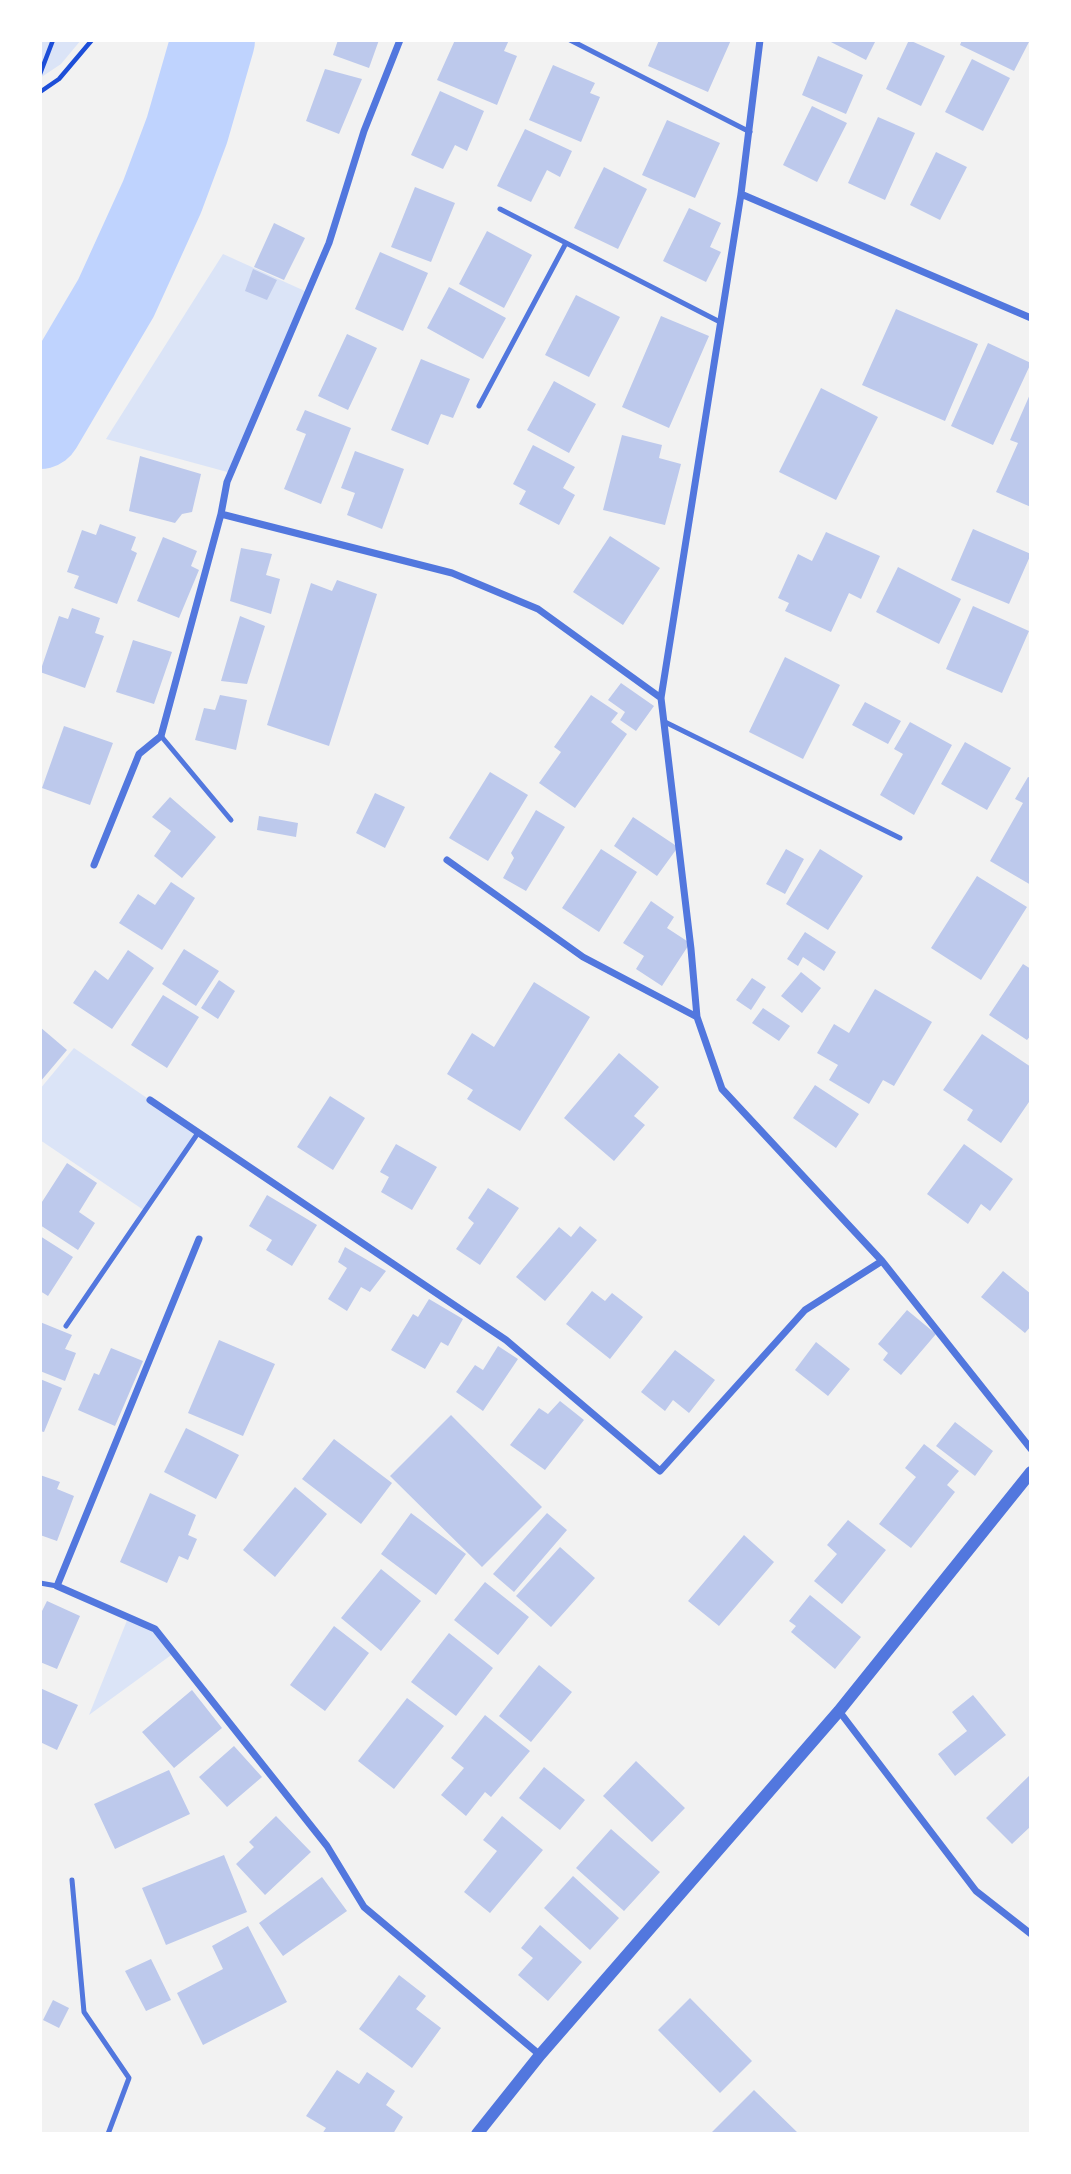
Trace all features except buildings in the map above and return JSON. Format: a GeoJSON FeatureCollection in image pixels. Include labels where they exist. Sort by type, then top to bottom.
{"type":"FeatureCollection","features":[{"type":"Feature","properties":{"kind":"street"},"geometry":{"type":"LineString","coordinates":[[94,865],[139,754],[161,736],[221,514],[227,482],[329,243],[364,131],[400,40]]}},
{"type":"Feature","properties":{"kind":"street"},"geometry":{"type":"LineString","coordinates":[[760,40],[741,194],[661,698],[697,1017],[722,1088],[883,1261],[1031,1449]]}},
{"type":"Feature","properties":{"kind":"street"},"geometry":{"type":"LineString","coordinates":[[741,194],[1031,318]]}},
{"type":"Feature","properties":{"kind":"street"},"geometry":{"type":"LineString","coordinates":[[221,514],[452,573],[538,608],[661,698]]}},
{"type":"Feature","properties":{"kind":"street"},"geometry":{"type":"LineString","coordinates":[[447,860],[583,957],[697,1017]]}},
{"type":"Feature","properties":{"kind":"street"},"geometry":{"type":"LineString","coordinates":[[150,1100],[506,1340],[660,1471],[805,1310],[883,1261]]}},
{"type":"Feature","properties":{"kind":"street"},"geometry":{"type":"LineString","coordinates":[[199,1239],[57,1586],[155,1629],[327,1846],[364,1908],[540,2055]]}},
{"type":"Feature","properties":{"kind":"street"},"geometry":{"type":"LineString","coordinates":[[477,2134],[540,2055],[839,1711],[1031,1472]]}},
{"type":"Feature","properties":{"kind":"street"},"geometry":{"type":"LineString","coordinates":[[839,1711],[976,1891],[1031,1934]]}},
{"type":"Feature","properties":{"kind":"lane"},"geometry":{"type":"LineString","coordinates":[[570,40],[750,132]]}},
{"type":"Feature","properties":{"kind":"lane"},"geometry":{"type":"LineString","coordinates":[[499,209],[720,322]]}},
{"type":"Feature","properties":{"kind":"lane"},"geometry":{"type":"LineString","coordinates":[[479,406],[566,243]]}},
{"type":"Feature","properties":{"kind":"lane"},"geometry":{"type":"LineString","coordinates":[[665,722],[900,838]]}},
{"type":"Feature","properties":{"kind":"lane"},"geometry":{"type":"LineString","coordinates":[[161,736],[232,820]]}},
{"type":"Feature","properties":{"kind":"lane"},"geometry":{"type":"LineString","coordinates":[[66,1325],[198,1133]]}},
{"type":"Feature","properties":{"kind":"lane"},"geometry":{"type":"LineString","coordinates":[[40,1583],[57,1586]]}},
{"type":"Feature","properties":{"kind":"lane"},"geometry":{"type":"LineString","coordinates":[[72,1880],[84,2012],[129,2078],[108,2134]]}},
{"type":"Feature","properties":{"kind":"path"},"geometry":{"type":"LineString","coordinates":[[40,74],[53,40]]}},
{"type":"Feature","properties":{"kind":"path"},"geometry":{"type":"LineString","coordinates":[[40,92],[59,79],[92,40]]}},
{"type":"Feature","properties":{"kind":"shaded area"},"geometry":{"type":"Polygon","coordinates":[[[40,40],[81,40],[61,64],[40,78],[40,40]]]}},
{"type":"Feature","properties":{"kind":"shaded area"},"geometry":{"type":"Polygon","coordinates":[[[223,254],[307,292],[231,473],[106,439],[223,254]]]}},
{"type":"Feature","properties":{"kind":"shaded area"},"geometry":{"type":"Polygon","coordinates":[[[74,1048],[198,1133],[145,1211],[40,1140],[40,1089],[74,1048]]]}},
{"type":"Feature","properties":{"kind":"shaded area"},"geometry":{"type":"Polygon","coordinates":[[[128,1618],[155,1629],[174,1653],[89,1715],[128,1618]]]}},
{"type":"Feature","properties":{"kind":"waterway"},"geometry":{"type":"LineString","coordinates":[[40,427],[116,298],[162,197],[187,130],[213,40]]}}]}
